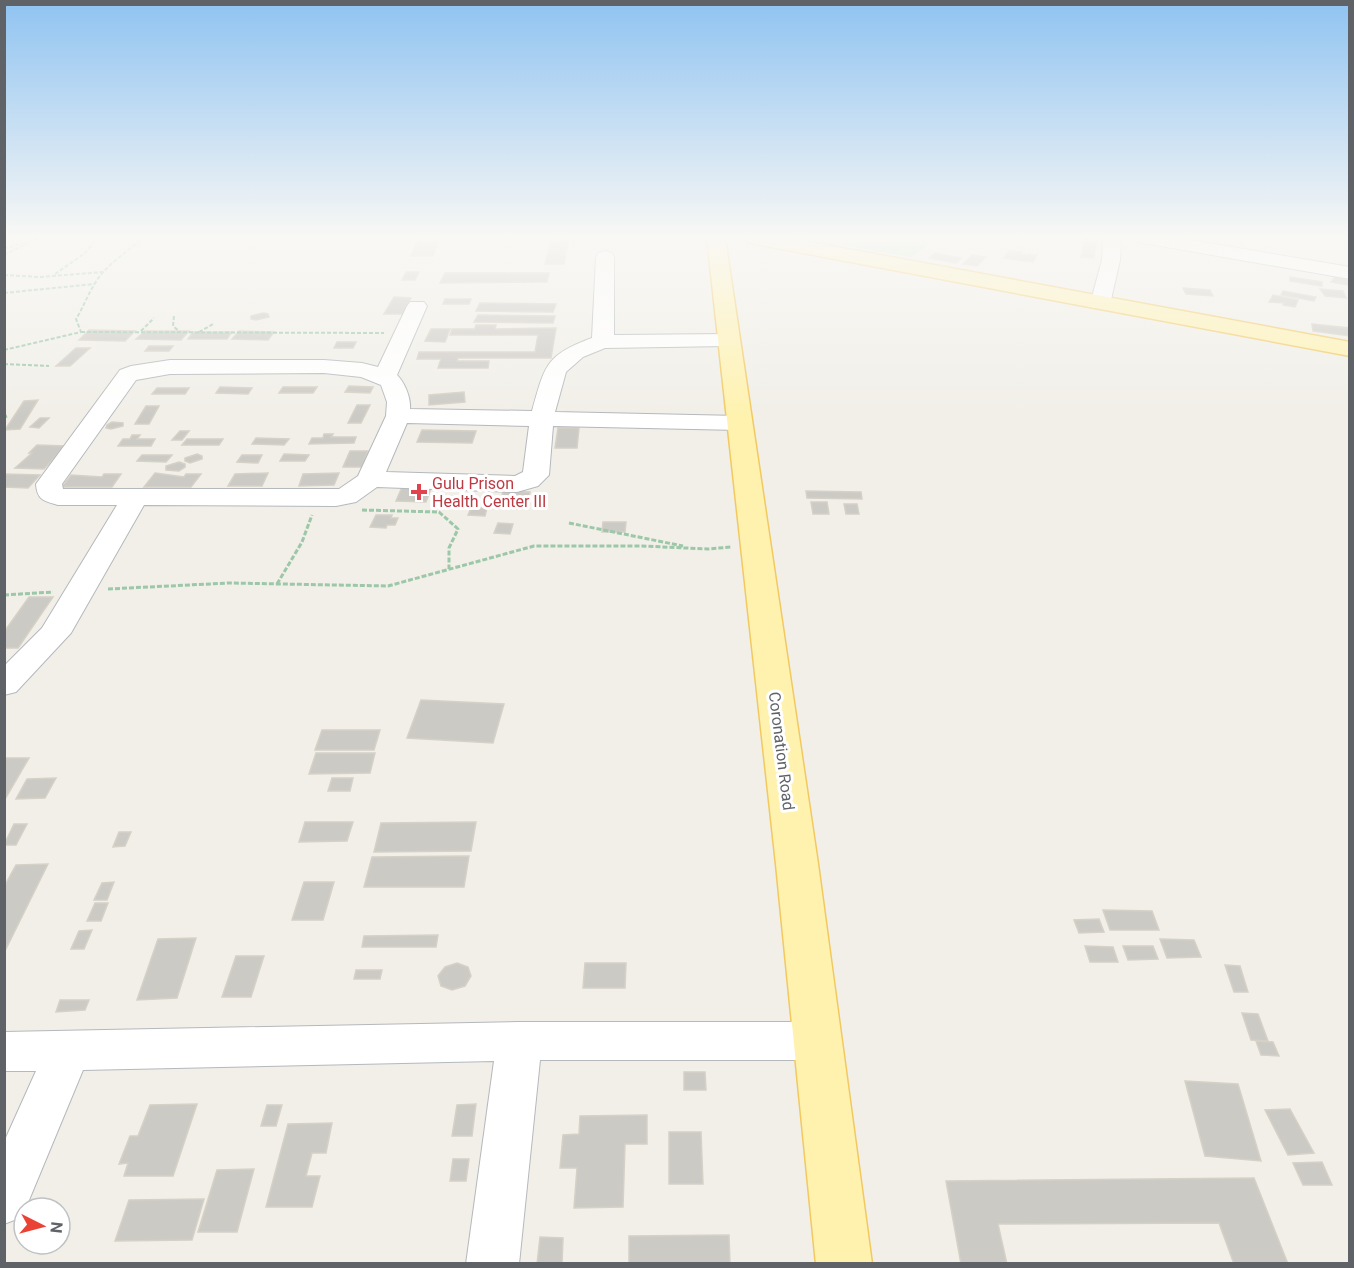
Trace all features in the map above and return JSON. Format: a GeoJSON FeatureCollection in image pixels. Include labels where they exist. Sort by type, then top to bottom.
{"type":"FeatureCollection","features":[{"type":"Feature","properties":{"kind":"main road","name":"Coronation Road"},"geometry":{"type":"LineString","coordinates":[[723,297],[797,864],[816,1041],[844,1263]]}},
{"type":"Feature","properties":{"kind":"main road"},"geometry":{"type":"LineString","coordinates":[[1064,297],[1350,350]]}},
{"type":"Feature","properties":{"kind":"street"},"geometry":{"type":"LineString","coordinates":[[603,342],[604,297]]}},
{"type":"Feature","properties":{"kind":"street"},"geometry":{"type":"LineString","coordinates":[[1100,304],[1102,297]]}},
{"type":"Feature","properties":{"kind":"street"},"geometry":{"type":"LineString","coordinates":[[385,377],[417,306]]}},
{"type":"Feature","properties":{"kind":"street"},"geometry":{"type":"LineString","coordinates":[[370,479],[517,484],[529,480],[536,475],[542,417],[555,369],[575,352],[603,342],[728,340]]}},
{"type":"Feature","properties":{"kind":"street"},"geometry":{"type":"LineString","coordinates":[[158,368],[350,368],[385,377],[391,381],[396,390],[399,402],[398,416],[370,479],[347,496],[315,499],[134,499],[58,497],[50,494],[48,489],[49,484],[68,457],[132,372],[158,368]]}},
{"type":"Feature","properties":{"kind":"street"},"geometry":{"type":"LineString","coordinates":[[398,416],[542,417],[740,423]]}},
{"type":"Feature","properties":{"kind":"street"},"geometry":{"type":"LineString","coordinates":[[4,685],[55,633],[134,499]]}},
{"type":"Feature","properties":{"kind":"street"},"geometry":{"type":"LineString","coordinates":[[492,1263],[519,1041]]}},
{"type":"Feature","properties":{"kind":"street"},"geometry":{"type":"LineString","coordinates":[[4,1052],[519,1041],[816,1041]]}},
{"type":"Feature","properties":{"kind":"street"},"geometry":{"type":"LineString","coordinates":[[4,1200],[68,1050]]}},
{"type":"Feature","properties":{"kind":"path"},"geometry":{"type":"LineString","coordinates":[[81,332],[76,319],[89,297]]}},
{"type":"Feature","properties":{"kind":"path"},"geometry":{"type":"LineString","coordinates":[[174,316],[173,326],[181,333]]}},
{"type":"Feature","properties":{"kind":"path"},"geometry":{"type":"LineString","coordinates":[[140,332],[154,318]]}},
{"type":"Feature","properties":{"kind":"path"},"geometry":{"type":"LineString","coordinates":[[197,333],[213,324]]}},
{"type":"Feature","properties":{"kind":"path"},"geometry":{"type":"LineString","coordinates":[[4,350],[81,332],[403,333]]}},
{"type":"Feature","properties":{"kind":"path"},"geometry":{"type":"LineString","coordinates":[[4,364],[49,366]]}},
{"type":"Feature","properties":{"kind":"path"},"geometry":{"type":"LineString","coordinates":[[347,496],[353,506],[362,510],[439,512],[458,529],[449,548],[449,569]]}},
{"type":"Feature","properties":{"kind":"path"},"geometry":{"type":"LineString","coordinates":[[277,584],[309,529],[315,499]]}},
{"type":"Feature","properties":{"kind":"path"},"geometry":{"type":"LineString","coordinates":[[569,523],[708,549]]}},
{"type":"Feature","properties":{"kind":"path"},"geometry":{"type":"LineString","coordinates":[[4,595],[229,583],[388,586],[534,546],[642,546],[708,549],[755,545]]}},
{"type":"Feature","properties":{"kind":"building"},"geometry":{"type":"Polygon","coordinates":[[[394,297],[411,298],[402,314],[384,314],[394,297]]]}},
{"type":"Feature","properties":{"kind":"building"},"geometry":{"type":"Polygon","coordinates":[[[1272,297],[1298,300],[1295,307],[1283,305],[1284,303],[1269,302],[1272,297]]]}},
{"type":"Feature","properties":{"kind":"building"},"geometry":{"type":"Polygon","coordinates":[[[1293,297],[1316,297],[1314,301],[1293,297]]]}},
{"type":"Feature","properties":{"kind":"building"},"geometry":{"type":"Polygon","coordinates":[[[445,299],[471,299],[469,304],[443,304],[445,299]]]}},
{"type":"Feature","properties":{"kind":"building"},"geometry":{"type":"Polygon","coordinates":[[[480,303],[556,304],[553,312],[476,311],[480,303]]]}},
{"type":"Feature","properties":{"kind":"building"},"geometry":{"type":"Polygon","coordinates":[[[268,314],[269,317],[251,319],[251,316],[268,314]]]}},
{"type":"Feature","properties":{"kind":"building"},"geometry":{"type":"Polygon","coordinates":[[[478,315],[555,316],[553,323],[474,322],[478,315]]]}},
{"type":"Feature","properties":{"kind":"building"},"geometry":{"type":"Polygon","coordinates":[[[1312,324],[1350,328],[1350,336],[1313,331],[1312,324]]]}},
{"type":"Feature","properties":{"kind":"building"},"geometry":{"type":"Polygon","coordinates":[[[476,325],[496,325],[495,329],[556,328],[551,358],[458,358],[457,361],[489,361],[488,368],[438,368],[441,359],[417,359],[419,352],[535,352],[538,335],[450,335],[452,329],[475,329],[476,325]]]}},
{"type":"Feature","properties":{"kind":"building"},"geometry":{"type":"Polygon","coordinates":[[[431,329],[450,329],[445,342],[425,341],[431,329]]]}},
{"type":"Feature","properties":{"kind":"building"},"geometry":{"type":"Polygon","coordinates":[[[89,330],[135,331],[125,341],[79,340],[89,330]]]}},
{"type":"Feature","properties":{"kind":"building"},"geometry":{"type":"Polygon","coordinates":[[[145,331],[189,331],[181,340],[136,339],[145,331]]]}},
{"type":"Feature","properties":{"kind":"building"},"geometry":{"type":"Polygon","coordinates":[[[239,331],[274,332],[268,340],[232,339],[239,331]]]}},
{"type":"Feature","properties":{"kind":"building"},"geometry":{"type":"Polygon","coordinates":[[[193,332],[232,332],[227,339],[188,339],[193,332]]]}},
{"type":"Feature","properties":{"kind":"building"},"geometry":{"type":"Polygon","coordinates":[[[337,342],[356,342],[353,348],[334,348],[337,342]]]}},
{"type":"Feature","properties":{"kind":"building"},"geometry":{"type":"Polygon","coordinates":[[[149,346],[173,346],[169,351],[145,351],[149,346]]]}},
{"type":"Feature","properties":{"kind":"building"},"geometry":{"type":"Polygon","coordinates":[[[76,348],[90,348],[70,366],[56,366],[76,348]]]}},
{"type":"Feature","properties":{"kind":"building"},"geometry":{"type":"Polygon","coordinates":[[[349,386],[373,387],[370,393],[345,392],[349,386]]]}},
{"type":"Feature","properties":{"kind":"building"},"geometry":{"type":"Polygon","coordinates":[[[220,387],[252,388],[248,394],[216,393],[220,387]]]}},
{"type":"Feature","properties":{"kind":"building"},"geometry":{"type":"Polygon","coordinates":[[[283,387],[317,387],[313,393],[279,393],[283,387]]]}},
{"type":"Feature","properties":{"kind":"building"},"geometry":{"type":"Polygon","coordinates":[[[157,388],[189,388],[185,394],[152,394],[157,388]]]}},
{"type":"Feature","properties":{"kind":"building"},"geometry":{"type":"Polygon","coordinates":[[[464,392],[465,402],[429,405],[429,395],[464,392]]]}},
{"type":"Feature","properties":{"kind":"building"},"geometry":{"type":"Polygon","coordinates":[[[38,400],[20,429],[5,430],[24,401],[38,400]]]}},
{"type":"Feature","properties":{"kind":"building"},"geometry":{"type":"Polygon","coordinates":[[[357,405],[370,405],[361,423],[348,423],[357,405]]]}},
{"type":"Feature","properties":{"kind":"building"},"geometry":{"type":"Polygon","coordinates":[[[146,406],[159,406],[149,424],[135,424],[146,406]]]}},
{"type":"Feature","properties":{"kind":"building"},"geometry":{"type":"Polygon","coordinates":[[[40,418],[49,418],[39,428],[30,427],[40,418]]]}},
{"type":"Feature","properties":{"kind":"building"},"geometry":{"type":"Polygon","coordinates":[[[112,422],[123,423],[123,426],[106,428],[112,422]]]}},
{"type":"Feature","properties":{"kind":"building"},"geometry":{"type":"Polygon","coordinates":[[[558,428],[579,428],[577,448],[555,448],[558,428]]]}},
{"type":"Feature","properties":{"kind":"building"},"geometry":{"type":"Polygon","coordinates":[[[422,430],[476,431],[472,443],[417,442],[422,430]]]}},
{"type":"Feature","properties":{"kind":"building"},"geometry":{"type":"Polygon","coordinates":[[[180,431],[189,431],[182,440],[172,440],[180,431]]]}},
{"type":"Feature","properties":{"kind":"building"},"geometry":{"type":"Polygon","coordinates":[[[324,434],[333,434],[331,437],[356,437],[354,443],[309,444],[312,438],[323,438],[324,434]]]}},
{"type":"Feature","properties":{"kind":"building"},"geometry":{"type":"Polygon","coordinates":[[[132,435],[140,435],[137,439],[155,439],[151,446],[118,446],[123,439],[130,439],[132,435]]]}},
{"type":"Feature","properties":{"kind":"building"},"geometry":{"type":"Polygon","coordinates":[[[256,438],[289,439],[284,445],[252,444],[256,438]]]}},
{"type":"Feature","properties":{"kind":"building"},"geometry":{"type":"Polygon","coordinates":[[[187,439],[223,439],[219,445],[182,445],[187,439]]]}},
{"type":"Feature","properties":{"kind":"building"},"geometry":{"type":"Polygon","coordinates":[[[37,445],[65,446],[44,469],[15,468],[32,453],[29,453],[37,445]]]}},
{"type":"Feature","properties":{"kind":"building"},"geometry":{"type":"Polygon","coordinates":[[[350,451],[368,451],[362,467],[343,467],[350,451]]]}},
{"type":"Feature","properties":{"kind":"building"},"geometry":{"type":"Polygon","coordinates":[[[197,454],[202,456],[202,459],[190,463],[185,461],[185,458],[197,454]]]}},
{"type":"Feature","properties":{"kind":"building"},"geometry":{"type":"Polygon","coordinates":[[[284,454],[309,455],[305,461],[280,461],[284,454]]]}},
{"type":"Feature","properties":{"kind":"building"},"geometry":{"type":"Polygon","coordinates":[[[142,455],[172,455],[166,462],[137,461],[142,455]]]}},
{"type":"Feature","properties":{"kind":"building"},"geometry":{"type":"Polygon","coordinates":[[[242,455],[262,455],[258,463],[237,462],[242,455]]]}},
{"type":"Feature","properties":{"kind":"building"},"geometry":{"type":"Polygon","coordinates":[[[179,462],[185,464],[185,467],[179,471],[166,470],[166,466],[179,462]]]}},
{"type":"Feature","properties":{"kind":"building"},"geometry":{"type":"Polygon","coordinates":[[[155,473],[184,477],[186,474],[201,474],[191,487],[144,487],[155,473]]]}},
{"type":"Feature","properties":{"kind":"building"},"geometry":{"type":"Polygon","coordinates":[[[268,473],[262,486],[228,486],[235,474],[268,473]]]}},
{"type":"Feature","properties":{"kind":"building"},"geometry":{"type":"Polygon","coordinates":[[[339,473],[334,485],[299,486],[303,474],[339,473]]]}},
{"type":"Feature","properties":{"kind":"building"},"geometry":{"type":"Polygon","coordinates":[[[4,474],[40,475],[28,488],[4,487],[4,474]]]}},
{"type":"Feature","properties":{"kind":"building"},"geometry":{"type":"Polygon","coordinates":[[[104,474],[121,474],[112,487],[62,487],[71,475],[102,477],[104,474]]]}},
{"type":"Feature","properties":{"kind":"building"},"geometry":{"type":"Polygon","coordinates":[[[405,480],[434,480],[426,502],[396,501],[405,480]]]}},
{"type":"Feature","properties":{"kind":"building"},"geometry":{"type":"Polygon","coordinates":[[[503,491],[530,492],[527,509],[499,509],[503,491]]]}},
{"type":"Feature","properties":{"kind":"building"},"geometry":{"type":"Polygon","coordinates":[[[806,491],[861,492],[862,499],[807,498],[806,491]]]}},
{"type":"Feature","properties":{"kind":"building"},"geometry":{"type":"Polygon","coordinates":[[[811,502],[827,502],[829,514],[813,514],[811,502]]]}},
{"type":"Feature","properties":{"kind":"building"},"geometry":{"type":"Polygon","coordinates":[[[844,504],[857,504],[859,514],[846,514],[844,504]]]}},
{"type":"Feature","properties":{"kind":"building"},"geometry":{"type":"Polygon","coordinates":[[[471,508],[487,508],[485,516],[468,515],[471,508]]]}},
{"type":"Feature","properties":{"kind":"building"},"geometry":{"type":"Polygon","coordinates":[[[376,515],[392,515],[391,518],[398,518],[395,525],[387,525],[386,528],[370,527],[376,515]]]}},
{"type":"Feature","properties":{"kind":"building"},"geometry":{"type":"Polygon","coordinates":[[[603,522],[626,522],[625,532],[602,532],[603,522]]]}},
{"type":"Feature","properties":{"kind":"building"},"geometry":{"type":"Polygon","coordinates":[[[498,523],[513,524],[510,534],[494,533],[498,523]]]}},
{"type":"Feature","properties":{"kind":"building"},"geometry":{"type":"Polygon","coordinates":[[[29,597],[53,597],[18,648],[4,648],[4,632],[29,597]]]}},
{"type":"Feature","properties":{"kind":"building"},"geometry":{"type":"Polygon","coordinates":[[[421,700],[504,704],[493,743],[407,738],[421,700]]]}},
{"type":"Feature","properties":{"kind":"building"},"geometry":{"type":"Polygon","coordinates":[[[322,730],[380,730],[374,750],[315,750],[322,730]]]}},
{"type":"Feature","properties":{"kind":"building"},"geometry":{"type":"Polygon","coordinates":[[[316,753],[375,753],[370,773],[309,774],[316,753]]]}},
{"type":"Feature","properties":{"kind":"building"},"geometry":{"type":"Polygon","coordinates":[[[4,758],[29,758],[4,801],[4,758]]]}},
{"type":"Feature","properties":{"kind":"building"},"geometry":{"type":"Polygon","coordinates":[[[56,778],[45,798],[16,799],[27,779],[56,778]]]}},
{"type":"Feature","properties":{"kind":"building"},"geometry":{"type":"Polygon","coordinates":[[[332,778],[353,778],[350,791],[328,791],[332,778]]]}},
{"type":"Feature","properties":{"kind":"building"},"geometry":{"type":"Polygon","coordinates":[[[305,822],[353,822],[347,841],[299,842],[305,822]]]}},
{"type":"Feature","properties":{"kind":"building"},"geometry":{"type":"Polygon","coordinates":[[[476,822],[471,851],[374,852],[381,823],[476,822]]]}},
{"type":"Feature","properties":{"kind":"building"},"geometry":{"type":"Polygon","coordinates":[[[14,824],[27,824],[16,845],[4,845],[14,824]]]}},
{"type":"Feature","properties":{"kind":"building"},"geometry":{"type":"Polygon","coordinates":[[[119,832],[131,832],[125,846],[113,847],[119,832]]]}},
{"type":"Feature","properties":{"kind":"building"},"geometry":{"type":"Polygon","coordinates":[[[469,856],[464,887],[364,887],[372,857],[469,856]]]}},
{"type":"Feature","properties":{"kind":"building"},"geometry":{"type":"Polygon","coordinates":[[[48,864],[4,953],[4,887],[16,865],[48,864]]]}},
{"type":"Feature","properties":{"kind":"building"},"geometry":{"type":"Polygon","coordinates":[[[114,882],[107,900],[94,900],[102,883],[114,882]]]}},
{"type":"Feature","properties":{"kind":"building"},"geometry":{"type":"Polygon","coordinates":[[[304,882],[334,882],[323,920],[292,920],[304,882]]]}},
{"type":"Feature","properties":{"kind":"building"},"geometry":{"type":"Polygon","coordinates":[[[95,903],[108,903],[101,921],[87,921],[95,903]]]}},
{"type":"Feature","properties":{"kind":"building"},"geometry":{"type":"Polygon","coordinates":[[[1103,910],[1152,911],[1159,930],[1110,930],[1103,910]]]}},
{"type":"Feature","properties":{"kind":"building"},"geometry":{"type":"Polygon","coordinates":[[[1099,919],[1104,932],[1079,933],[1074,920],[1099,919]]]}},
{"type":"Feature","properties":{"kind":"building"},"geometry":{"type":"Polygon","coordinates":[[[92,930],[84,949],[71,949],[79,931],[92,930]]]}},
{"type":"Feature","properties":{"kind":"building"},"geometry":{"type":"Polygon","coordinates":[[[438,935],[436,947],[362,947],[364,936],[438,935]]]}},
{"type":"Feature","properties":{"kind":"building"},"geometry":{"type":"Polygon","coordinates":[[[196,938],[177,998],[137,1000],[158,939],[196,938]]]}},
{"type":"Feature","properties":{"kind":"building"},"geometry":{"type":"Polygon","coordinates":[[[1160,939],[1194,940],[1201,957],[1167,958],[1160,939]]]}},
{"type":"Feature","properties":{"kind":"building"},"geometry":{"type":"Polygon","coordinates":[[[1085,946],[1113,947],[1118,962],[1090,962],[1085,946]]]}},
{"type":"Feature","properties":{"kind":"building"},"geometry":{"type":"Polygon","coordinates":[[[1123,946],[1153,946],[1158,959],[1128,960],[1123,946]]]}},
{"type":"Feature","properties":{"kind":"building"},"geometry":{"type":"Polygon","coordinates":[[[236,956],[264,956],[251,997],[222,997],[236,956]]]}},
{"type":"Feature","properties":{"kind":"building"},"geometry":{"type":"Polygon","coordinates":[[[457,963],[468,967],[471,976],[465,986],[452,990],[441,986],[438,976],[445,967],[457,963]]]}},
{"type":"Feature","properties":{"kind":"building"},"geometry":{"type":"Polygon","coordinates":[[[585,963],[626,963],[625,988],[583,988],[585,963]]]}},
{"type":"Feature","properties":{"kind":"building"},"geometry":{"type":"Polygon","coordinates":[[[1225,965],[1240,966],[1248,992],[1234,992],[1225,965]]]}},
{"type":"Feature","properties":{"kind":"building"},"geometry":{"type":"Polygon","coordinates":[[[356,970],[382,970],[380,979],[354,979],[356,970]]]}},
{"type":"Feature","properties":{"kind":"building"},"geometry":{"type":"Polygon","coordinates":[[[60,1000],[89,1000],[85,1010],[56,1012],[60,1000]]]}},
{"type":"Feature","properties":{"kind":"building"},"geometry":{"type":"Polygon","coordinates":[[[1242,1013],[1258,1014],[1268,1041],[1251,1040],[1242,1013]]]}},
{"type":"Feature","properties":{"kind":"building"},"geometry":{"type":"Polygon","coordinates":[[[1256,1041],[1273,1042],[1279,1056],[1261,1055],[1256,1041]]]}},
{"type":"Feature","properties":{"kind":"building"},"geometry":{"type":"Polygon","coordinates":[[[684,1072],[705,1072],[706,1090],[684,1090],[684,1072]]]}},
{"type":"Feature","properties":{"kind":"building"},"geometry":{"type":"Polygon","coordinates":[[[1185,1081],[1238,1084],[1261,1161],[1205,1156],[1185,1081]]]}},
{"type":"Feature","properties":{"kind":"building"},"geometry":{"type":"Polygon","coordinates":[[[197,1104],[173,1176],[124,1176],[128,1163],[119,1164],[130,1136],[138,1136],[150,1105],[197,1104]]]}},
{"type":"Feature","properties":{"kind":"building"},"geometry":{"type":"Polygon","coordinates":[[[476,1104],[472,1136],[452,1136],[457,1105],[476,1104]]]}},
{"type":"Feature","properties":{"kind":"building"},"geometry":{"type":"Polygon","coordinates":[[[267,1105],[282,1105],[276,1126],[261,1126],[267,1105]]]}},
{"type":"Feature","properties":{"kind":"building"},"geometry":{"type":"Polygon","coordinates":[[[1290,1109],[1314,1153],[1288,1155],[1265,1110],[1290,1109]]]}},
{"type":"Feature","properties":{"kind":"building"},"geometry":{"type":"Polygon","coordinates":[[[647,1115],[647,1144],[625,1144],[623,1207],[574,1208],[577,1168],[560,1168],[563,1135],[579,1134],[580,1116],[647,1115]]]}},
{"type":"Feature","properties":{"kind":"building"},"geometry":{"type":"Polygon","coordinates":[[[332,1123],[326,1153],[312,1153],[306,1176],[320,1176],[312,1207],[266,1207],[288,1124],[332,1123]]]}},
{"type":"Feature","properties":{"kind":"building"},"geometry":{"type":"Polygon","coordinates":[[[669,1132],[701,1132],[703,1184],[669,1184],[669,1132]]]}},
{"type":"Feature","properties":{"kind":"building"},"geometry":{"type":"Polygon","coordinates":[[[453,1159],[469,1159],[466,1181],[450,1181],[453,1159]]]}},
{"type":"Feature","properties":{"kind":"building"},"geometry":{"type":"Polygon","coordinates":[[[1322,1162],[1332,1185],[1303,1185],[1293,1163],[1322,1162]]]}},
{"type":"Feature","properties":{"kind":"building"},"geometry":{"type":"Polygon","coordinates":[[[254,1169],[237,1232],[198,1232],[217,1170],[254,1169]]]}},
{"type":"Feature","properties":{"kind":"building"},"geometry":{"type":"Polygon","coordinates":[[[1254,1178],[1288,1264],[1234,1264],[1219,1223],[998,1224],[1007,1264],[961,1264],[946,1181],[1254,1178]]]}},
{"type":"Feature","properties":{"kind":"building"},"geometry":{"type":"Polygon","coordinates":[[[204,1199],[192,1240],[115,1241],[129,1200],[204,1199]]]}},
{"type":"Feature","properties":{"kind":"building"},"geometry":{"type":"Polygon","coordinates":[[[729,1235],[730,1264],[629,1264],[629,1236],[729,1235]]]}},
{"type":"Feature","properties":{"kind":"building"},"geometry":{"type":"Polygon","coordinates":[[[540,1237],[563,1238],[562,1264],[537,1264],[540,1237]]]}},
{"type":"Feature","properties":{"kind":"place","name":"Gulu Prison Health Center III"},"geometry":{"type":"Point","coordinates":[419,492]}}]}
